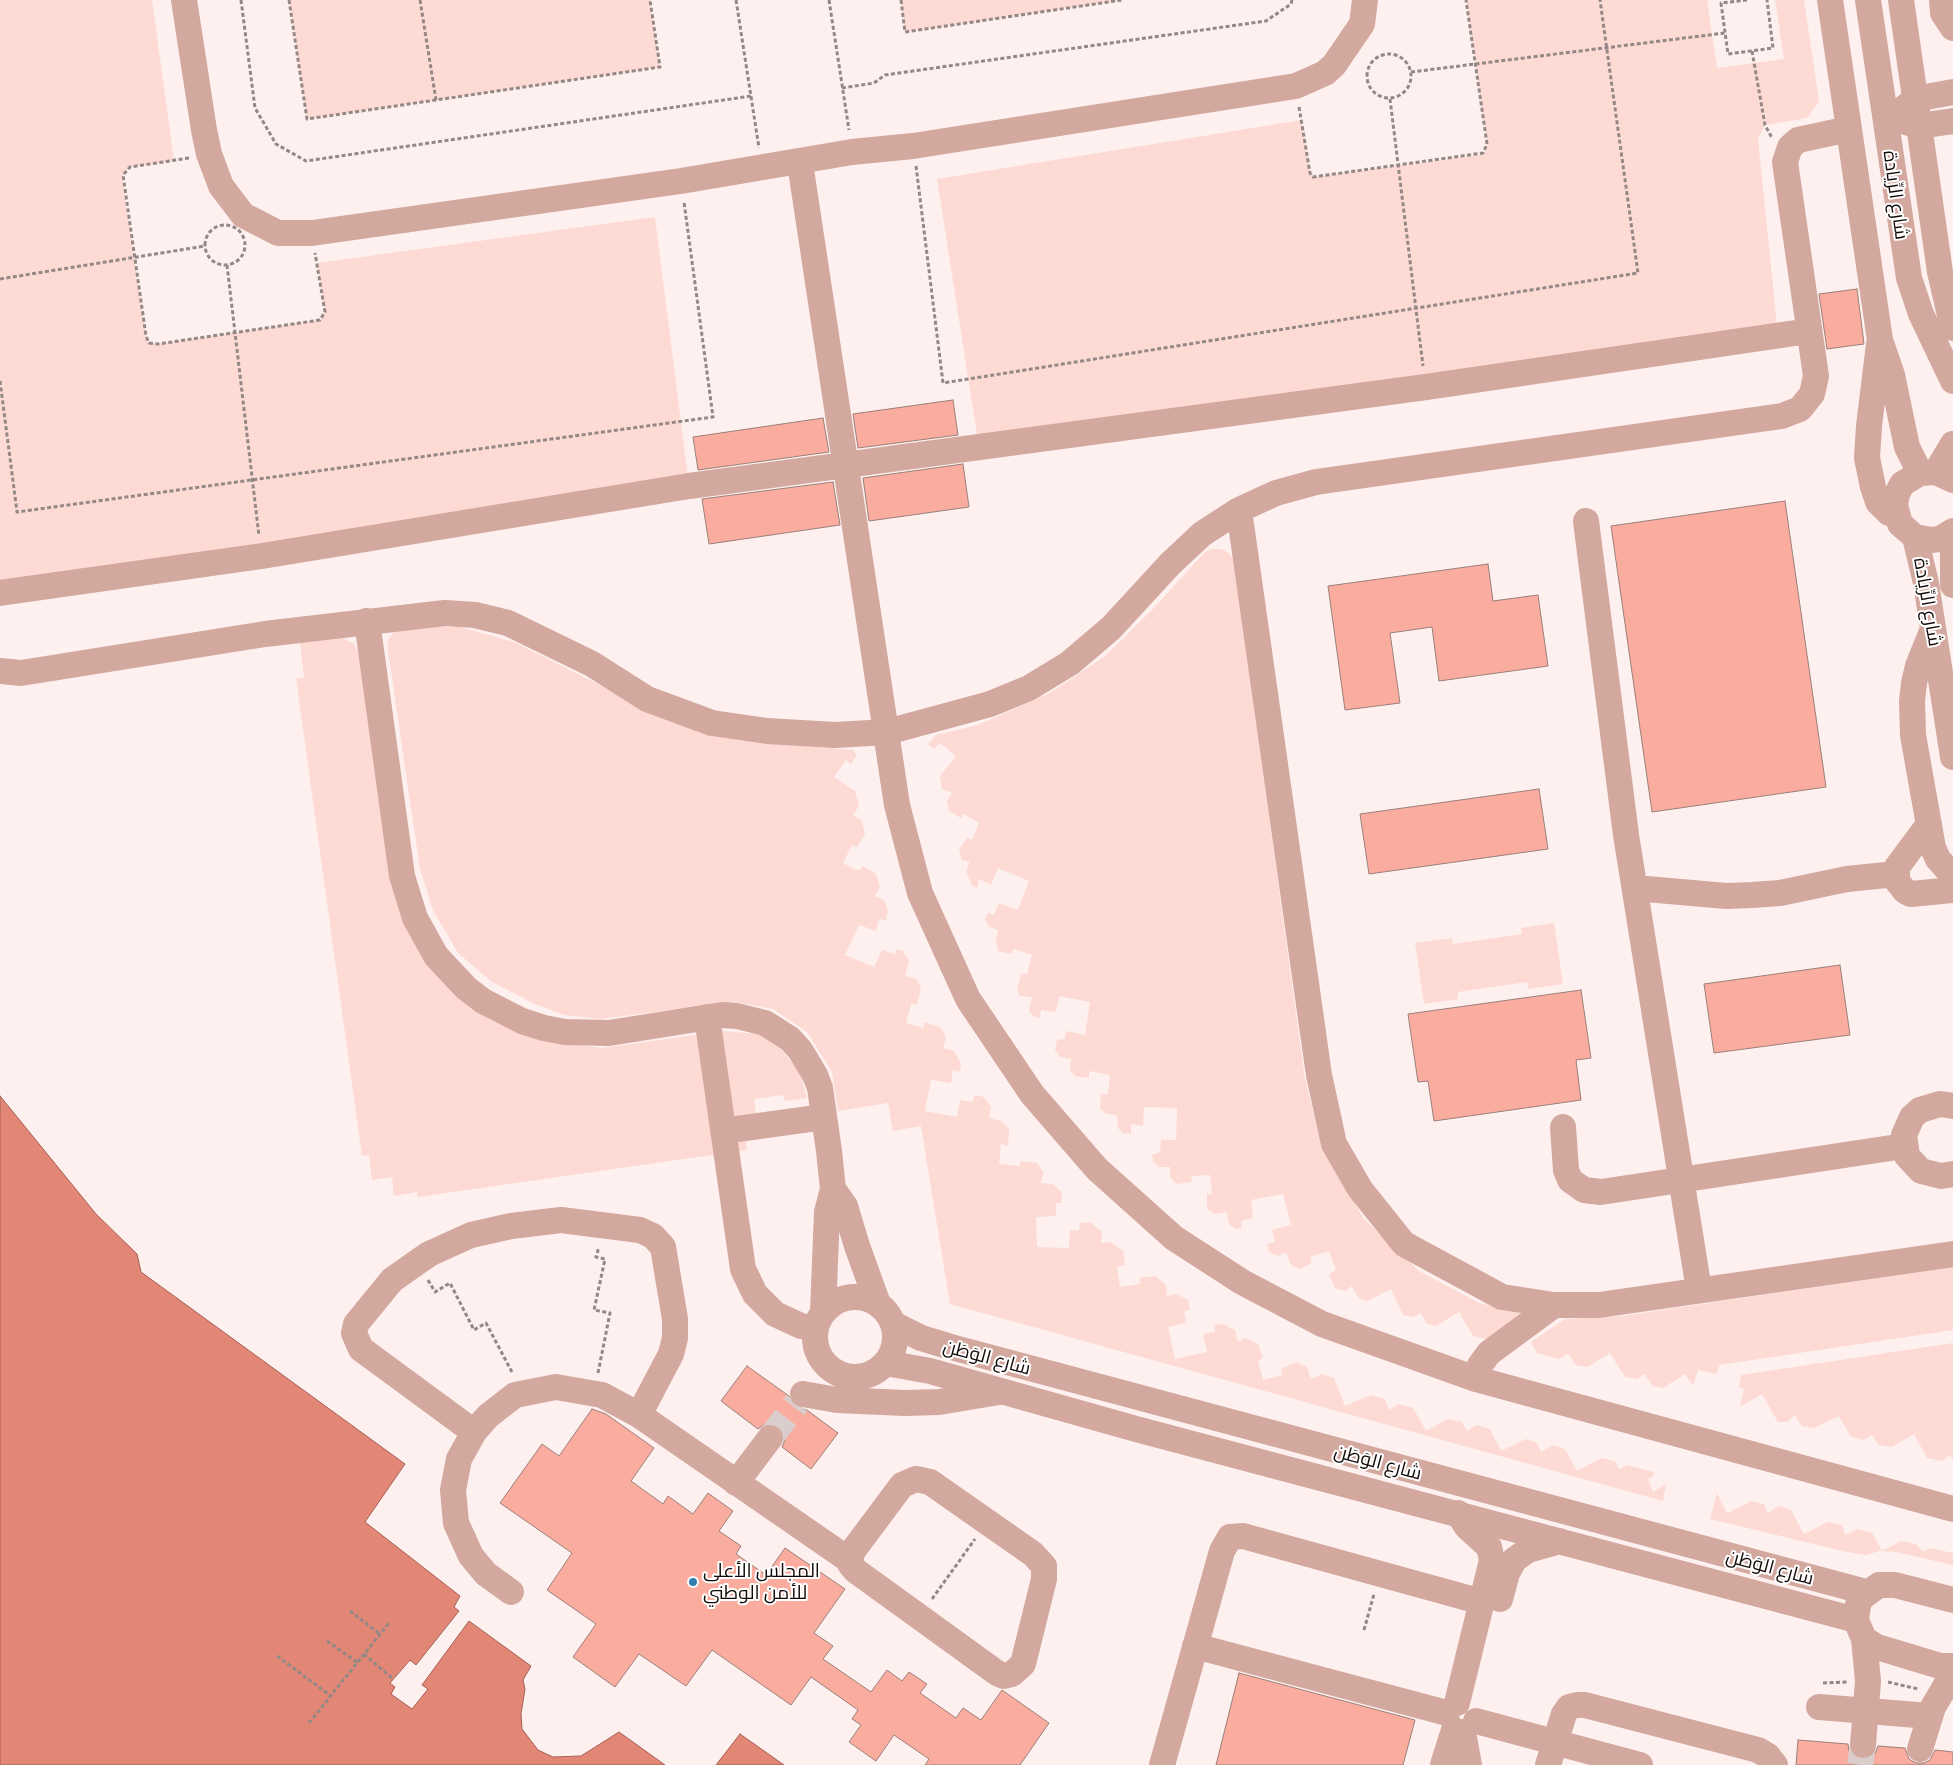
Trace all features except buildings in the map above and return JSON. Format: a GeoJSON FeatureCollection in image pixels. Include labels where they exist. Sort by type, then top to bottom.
{"type":"FeatureCollection","features":[{"type":"Feature","properties":{"kind":"street"},"geometry":{"type":"LineString","coordinates":[[184,0],[209,154],[221,186],[243,215],[278,233],[312,233],[681,181],[800,163],[852,152],[913,146],[1296,86],[1325,73],[1334,65],[1362,24],[1365,0]]}},
{"type":"Feature","properties":{"kind":"street","name":"شارع الرِّيادة"},"geometry":{"type":"LineString","coordinates":[[1830,0],[1880,340],[1885,397],[1907,446],[1936,475]]}},
{"type":"Feature","properties":{"kind":"street","name":"شارع الرِّيادة"},"geometry":{"type":"LineString","coordinates":[[1868,0],[1896,119],[1940,272],[1953,328]]}},
{"type":"Feature","properties":{"kind":"street","name":"شارع الرِّيادة"},"geometry":{"type":"LineString","coordinates":[[1901,0],[1915,99],[1896,119],[1909,278],[1920,314],[1953,381]]}},
{"type":"Feature","properties":{"kind":"street"},"geometry":{"type":"LineString","coordinates":[[1942,0],[1943,13],[1953,28]]}},
{"type":"Feature","properties":{"kind":"street"},"geometry":{"type":"LineString","coordinates":[[1915,99],[1953,92]]}},
{"type":"Feature","properties":{"kind":"street"},"geometry":{"type":"LineString","coordinates":[[1896,119],[1953,121]]}},
{"type":"Feature","properties":{"kind":"street"},"geometry":{"type":"LineString","coordinates":[[0,671],[21,673],[264,634],[445,613],[475,615],[508,623],[592,664],[648,699],[712,723],[767,732],[835,735],[887,732],[990,704],[1048,678],[1070,663],[1111,628],[1186,548],[1239,510],[1276,494],[1316,482],[1791,413],[1807,402],[1815,385],[1816,376],[1785,162],[1790,147],[1798,140],[1849,129]]}},
{"type":"Feature","properties":{"kind":"street"},"geometry":{"type":"LineString","coordinates":[[800,163],[897,805],[920,892],[968,999],[1032,1094],[1097,1169],[1174,1238],[1242,1282],[1322,1324],[1476,1379],[1953,1510]]}},
{"type":"Feature","properties":{"kind":"street"},"geometry":{"type":"LineString","coordinates":[[0,593],[262,556],[688,486],[1426,388],[1809,331]]}},
{"type":"Feature","properties":{"kind":"street","name":"شارع الرِّيادة"},"geometry":{"type":"LineString","coordinates":[[1885,397],[1867,442],[1870,473],[1878,502],[1889,513],[1896,516],[1900,524],[1915,537],[1925,576],[1953,757]]}},
{"type":"Feature","properties":{"kind":"street"},"geometry":{"type":"LineString","coordinates":[[1896,516],[1897,494],[1910,477],[1936,475],[1953,444]]}},
{"type":"Feature","properties":{"kind":"street"},"geometry":{"type":"LineString","coordinates":[[1239,510],[1319,1075],[1334,1144],[1360,1189],[1404,1244],[1502,1297],[1554,1306],[1599,1305],[1953,1254]]}},
{"type":"Feature","properties":{"kind":"street"},"geometry":{"type":"LineString","coordinates":[[1586,521],[1635,888],[1699,1290]]}},
{"type":"Feature","properties":{"kind":"street"},"geometry":{"type":"LineString","coordinates":[[1915,537],[1932,540],[1940,539],[1953,531]]}},
{"type":"Feature","properties":{"kind":"street","name":"شارع الرِّيادة"},"geometry":{"type":"LineString","coordinates":[[1953,539],[1951,558],[1953,585]]}},
{"type":"Feature","properties":{"kind":"street"},"geometry":{"type":"LineString","coordinates":[[367,621],[407,897],[424,937],[450,972],[478,996],[502,1012],[522,1021],[565,1032],[609,1032],[729,1015],[765,1023],[790,1039],[800,1050],[815,1075],[824,1117],[833,1189],[845,1206],[839,1230],[819,1320],[815,1345],[827,1366],[841,1375],[857,1377],[873,1373],[886,1363],[895,1340],[886,1314],[839,1230]]}},
{"type":"Feature","properties":{"kind":"street"},"geometry":{"type":"LineString","coordinates":[[1933,629],[1918,666],[1912,701],[1913,735],[1933,848],[1938,859],[1953,876]]}},
{"type":"Feature","properties":{"kind":"street"},"geometry":{"type":"LineString","coordinates":[[1929,824],[1900,862],[1896,874],[1900,886],[1911,894],[1953,890]]}},
{"type":"Feature","properties":{"kind":"street"},"geometry":{"type":"LineString","coordinates":[[1635,888],[1688,894],[1752,895],[1780,893],[1847,879],[1896,874]]}},
{"type":"Feature","properties":{"kind":"street"},"geometry":{"type":"LineString","coordinates":[[707,1017],[741,1255],[748,1282],[755,1294],[776,1314],[801,1326],[819,1320],[837,1301],[854,1297],[871,1300],[886,1314]]}},
{"type":"Feature","properties":{"kind":"street"},"geometry":{"type":"LineString","coordinates":[[1953,1106],[1940,1104],[1920,1110],[1907,1125],[1904,1146],[1913,1164],[1921,1171],[1941,1176],[1953,1174]]}},
{"type":"Feature","properties":{"kind":"street"},"geometry":{"type":"LineString","coordinates":[[723,1131],[824,1117]]}},
{"type":"Feature","properties":{"kind":"street"},"geometry":{"type":"LineString","coordinates":[[1563,1127],[1566,1170],[1570,1180],[1584,1190],[1601,1192],[1904,1146]]}},
{"type":"Feature","properties":{"kind":"street"},"geometry":{"type":"LineString","coordinates":[[474,1432],[361,1350],[356,1342],[354,1333],[356,1324],[361,1315],[392,1280],[418,1261],[471,1236],[511,1226],[561,1220],[640,1230],[653,1236],[663,1247],[675,1319],[675,1338],[668,1362],[639,1415]]}},
{"type":"Feature","properties":{"kind":"street"},"geometry":{"type":"LineString","coordinates":[[1476,1379],[1480,1365],[1489,1353],[1554,1306]]}},
{"type":"Feature","properties":{"kind":"street","name":"شارع الوَطَن"},"geometry":{"type":"LineString","coordinates":[[886,1314],[921,1338],[951,1348],[1866,1592]]}},
{"type":"Feature","properties":{"kind":"street","name":"شارع الوَطَن"},"geometry":{"type":"LineString","coordinates":[[886,1363],[916,1367],[1136,1429],[1561,1541],[1860,1629],[1870,1644],[1940,1666],[1953,1666]]}},
{"type":"Feature","properties":{"kind":"street"},"geometry":{"type":"LineString","coordinates":[[827,1366],[800,1398],[905,1403],[939,1402],[1006,1391]]}},
{"type":"Feature","properties":{"kind":"street"},"geometry":{"type":"LineString","coordinates":[[511,1592],[486,1574],[471,1556],[456,1523],[453,1490],[459,1459],[474,1432],[495,1411],[515,1395],[556,1387],[602,1395],[639,1415],[849,1560],[852,1568],[997,1673],[1004,1676],[1012,1674],[1019,1669],[1022,1664],[1042,1588],[1044,1566],[1033,1554],[930,1482],[916,1479],[902,1485],[852,1552],[849,1560]]}},
{"type":"Feature","properties":{"kind":"street"},"geometry":{"type":"LineString","coordinates":[[736,1483],[770,1438]]}},
{"type":"Feature","properties":{"kind":"street"},"geometry":{"type":"LineString","coordinates":[[1458,1513],[1467,1527],[1485,1542],[1491,1553],[1492,1566],[1482,1602],[1461,1718],[1469,1765]]}},
{"type":"Feature","properties":{"kind":"street"},"geometry":{"type":"LineString","coordinates":[[1162,1765],[1225,1542],[1236,1535],[1482,1602]]}},
{"type":"Feature","properties":{"kind":"street"},"geometry":{"type":"LineString","coordinates":[[1443,1765],[1461,1718],[1508,1569],[1523,1552],[1561,1541]]}},
{"type":"Feature","properties":{"kind":"street"},"geometry":{"type":"LineString","coordinates":[[1863,1745],[1868,1681],[1858,1605],[1866,1592],[1879,1585],[1894,1584],[1953,1600]]}},
{"type":"Feature","properties":{"kind":"street"},"geometry":{"type":"LineString","coordinates":[[1195,1646],[1461,1718],[1551,1754],[1640,1765]]}},
{"type":"Feature","properties":{"kind":"street"},"geometry":{"type":"LineString","coordinates":[[1920,1749],[1929,1716],[1937,1698],[1953,1674]]}},
{"type":"Feature","properties":{"kind":"street"},"geometry":{"type":"LineString","coordinates":[[1551,1754],[1564,1714],[1569,1707],[1585,1705],[1758,1750],[1768,1756],[1775,1765]]}},
{"type":"Feature","properties":{"kind":"street"},"geometry":{"type":"LineString","coordinates":[[1819,1707],[1929,1716]]}},
{"type":"Feature","properties":{"kind":"path"},"geometry":{"type":"LineString","coordinates":[[241,0],[255,108],[276,144],[306,161],[751,96]]}},
{"type":"Feature","properties":{"kind":"path"},"geometry":{"type":"LineString","coordinates":[[289,0],[307,119],[660,67],[650,0]]}},
{"type":"Feature","properties":{"kind":"path"},"geometry":{"type":"LineString","coordinates":[[420,0],[436,100]]}},
{"type":"Feature","properties":{"kind":"path"},"geometry":{"type":"LineString","coordinates":[[736,0],[762,168]]}},
{"type":"Feature","properties":{"kind":"path"},"geometry":{"type":"LineString","coordinates":[[830,0],[852,152]]}},
{"type":"Feature","properties":{"kind":"path"},"geometry":{"type":"LineString","coordinates":[[901,0],[905,32],[1122,0]]}},
{"type":"Feature","properties":{"kind":"path"},"geometry":{"type":"LineString","coordinates":[[842,88],[874,83],[885,75],[1266,21],[1291,4],[1292,0]]}},
{"type":"Feature","properties":{"kind":"path"},"geometry":{"type":"LineString","coordinates":[[1296,86],[1310,173],[1314,177],[1480,155],[1486,151],[1487,144],[1466,0]]}},
{"type":"Feature","properties":{"kind":"path"},"geometry":{"type":"LineString","coordinates":[[913,146],[943,383],[1638,274],[1600,0]]}},
{"type":"Feature","properties":{"kind":"path"},"geometry":{"type":"LineString","coordinates":[[1745,0],[1721,3],[1728,54],[1773,48],[1767,0]]}},
{"type":"Feature","properties":{"kind":"path"},"geometry":{"type":"LineString","coordinates":[[1410,72],[1725,33]]}},
{"type":"Feature","properties":{"kind":"path"},"geometry":{"type":"LineString","coordinates":[[1752,51],[1765,125],[1785,162]]}},
{"type":"Feature","properties":{"kind":"path"},"geometry":{"type":"LineString","coordinates":[[1393,54],[1404,60],[1410,72],[1411,78],[1407,90],[1390,99],[1378,96],[1369,87],[1366,75],[1370,63],[1380,55],[1393,54]]}},
{"type":"Feature","properties":{"kind":"path"},"geometry":{"type":"LineString","coordinates":[[1390,99],[1426,388]]}},
{"type":"Feature","properties":{"kind":"path"},"geometry":{"type":"LineString","coordinates":[[209,154],[130,167],[124,172],[122,179],[146,336],[149,343],[158,344],[318,321],[323,318],[325,312],[312,233]]}},
{"type":"Feature","properties":{"kind":"path"},"geometry":{"type":"LineString","coordinates":[[0,381],[17,512],[713,417],[681,181]]}},
{"type":"Feature","properties":{"kind":"path"},"geometry":{"type":"LineString","coordinates":[[219,226],[232,226],[238,230],[244,241],[245,248],[239,259],[227,265],[214,262],[210,258],[205,246],[208,234],[219,226]]}},
{"type":"Feature","properties":{"kind":"path"},"geometry":{"type":"LineString","coordinates":[[0,279],[205,246]]}},
{"type":"Feature","properties":{"kind":"path"},"geometry":{"type":"LineString","coordinates":[[227,265],[262,556]]}},
{"type":"Feature","properties":{"kind":"path"},"geometry":{"type":"LineString","coordinates":[[593,1393],[610,1313],[594,1310],[604,1259],[596,1257],[604,1225]]}},
{"type":"Feature","properties":{"kind":"path"},"geometry":{"type":"LineString","coordinates":[[418,1261],[434,1292],[450,1283],[474,1330],[486,1323],[524,1393]]}},
{"type":"Feature","properties":{"kind":"path"},"geometry":{"type":"LineString","coordinates":[[919,1617],[987,1523]]}},
{"type":"Feature","properties":{"kind":"path"},"geometry":{"type":"LineString","coordinates":[[1364,1630],[1379,1574]]}},
{"type":"Feature","properties":{"kind":"path"},"geometry":{"type":"LineString","coordinates":[[350,1611],[380,1634]]}},
{"type":"Feature","properties":{"kind":"path"},"geometry":{"type":"LineString","coordinates":[[309,1723],[388,1623]]}},
{"type":"Feature","properties":{"kind":"path"},"geometry":{"type":"LineString","coordinates":[[327,1641],[357,1662]]}},
{"type":"Feature","properties":{"kind":"path"},"geometry":{"type":"LineString","coordinates":[[364,1654],[393,1679]]}},
{"type":"Feature","properties":{"kind":"path"},"geometry":{"type":"LineString","coordinates":[[277,1656],[331,1696]]}},
{"type":"Feature","properties":{"kind":"shaded area"},"geometry":{"type":"Polygon","coordinates":[[[0,0],[152,0],[174,161],[130,167],[124,172],[122,179],[146,336],[149,343],[158,344],[320,320],[325,312],[317,263],[655,217],[689,486],[0,593],[0,0]]]}},
{"type":"Feature","properties":{"kind":"shaded area"},"geometry":{"type":"Polygon","coordinates":[[[289,0],[650,0],[660,67],[307,119],[289,0]]]}},
{"type":"Feature","properties":{"kind":"shaded area"},"geometry":{"type":"Polygon","coordinates":[[[901,0],[1122,0],[905,32],[901,0]]]}},
{"type":"Feature","properties":{"kind":"shaded area"},"geometry":{"type":"Polygon","coordinates":[[[1466,0],[1707,0],[1717,68],[1784,59],[1775,0],[1804,0],[1819,101],[1807,118],[1765,125],[1758,139],[1778,335],[979,447],[937,179],[1302,120],[1310,173],[1314,177],[1480,155],[1486,151],[1487,144],[1466,0]]]}},
{"type":"Feature","properties":{"kind":"shaded area"},"geometry":{"type":"Polygon","coordinates":[[[1212,549],[1221,549],[1229,553],[1234,561],[1305,1079],[1321,1145],[1364,1219],[1419,1271],[1479,1303],[1529,1315],[1490,1340],[1473,1336],[1459,1312],[1436,1326],[1427,1324],[1421,1313],[1413,1317],[1403,1315],[1391,1289],[1367,1301],[1358,1297],[1352,1286],[1345,1291],[1335,1288],[1329,1274],[1336,1270],[1329,1251],[1310,1257],[1312,1263],[1300,1269],[1291,1265],[1286,1252],[1278,1256],[1269,1252],[1267,1244],[1275,1242],[1272,1230],[1291,1225],[1283,1194],[1251,1200],[1253,1218],[1241,1221],[1242,1228],[1235,1229],[1229,1224],[1227,1212],[1214,1214],[1207,1209],[1207,1194],[1212,1194],[1210,1175],[1191,1176],[1192,1182],[1176,1184],[1170,1177],[1170,1167],[1159,1167],[1153,1161],[1152,1155],[1160,1152],[1161,1140],[1176,1140],[1177,1108],[1144,1107],[1143,1126],[1131,1124],[1131,1134],[1123,1133],[1118,1128],[1117,1115],[1107,1114],[1100,1109],[1101,1094],[1108,1094],[1110,1075],[1089,1071],[1089,1078],[1075,1076],[1070,1070],[1071,1059],[1060,1057],[1055,1050],[1057,1040],[1065,1039],[1066,1031],[1085,1035],[1090,1002],[1059,996],[1056,1012],[1041,1010],[1040,1018],[1033,1016],[1029,1011],[1032,997],[1020,996],[1017,990],[1021,974],[1027,974],[1032,955],[1014,949],[1011,954],[998,951],[996,942],[998,930],[989,927],[985,919],[988,913],[994,915],[999,903],[1018,910],[1029,881],[998,868],[991,885],[979,879],[977,888],[972,885],[966,871],[970,862],[962,860],[959,849],[967,838],[972,840],[979,823],[964,814],[961,818],[949,811],[947,801],[952,793],[942,789],[940,776],[956,756],[940,743],[934,749],[928,744],[936,735],[978,725],[1050,693],[1104,657],[1153,609],[1205,552],[1212,549]]]}},
{"type":"Feature","properties":{"kind":"shaded area"},"geometry":{"type":"Polygon","coordinates":[[[409,627],[460,627],[514,642],[616,693],[757,742],[853,750],[857,755],[851,764],[846,760],[834,777],[855,791],[859,806],[853,815],[862,821],[865,834],[857,847],[852,845],[843,863],[859,871],[863,866],[876,874],[880,887],[875,896],[884,900],[888,911],[886,920],[879,919],[876,931],[859,925],[845,955],[874,967],[882,950],[895,954],[896,949],[903,951],[909,961],[905,976],[917,979],[921,989],[917,1005],[911,1004],[906,1023],[923,1028],[925,1022],[941,1028],[946,1038],[943,1048],[954,1051],[961,1064],[960,1072],[953,1070],[951,1083],[931,1080],[925,1111],[957,1117],[960,1100],[973,1102],[974,1095],[984,1097],[991,1107],[989,1118],[1001,1121],[1009,1129],[1008,1146],[1001,1144],[999,1164],[1020,1166],[1020,1161],[1037,1163],[1044,1173],[1040,1183],[1053,1184],[1062,1193],[1061,1203],[1056,1203],[1056,1216],[1036,1217],[1037,1247],[1069,1248],[1070,1230],[1079,1231],[1080,1223],[1090,1222],[1102,1232],[1101,1243],[1111,1242],[1123,1251],[1125,1265],[1117,1267],[1120,1287],[1140,1284],[1139,1278],[1155,1276],[1166,1285],[1167,1296],[1176,1294],[1188,1300],[1190,1310],[1184,1311],[1186,1323],[1168,1327],[1175,1359],[1207,1352],[1203,1334],[1215,1332],[1214,1325],[1223,1324],[1235,1330],[1238,1342],[1245,1338],[1258,1344],[1263,1358],[1258,1361],[1263,1380],[1283,1375],[1281,1369],[1297,1362],[1307,1367],[1311,1379],[1322,1374],[1334,1378],[1345,1406],[1371,1395],[1385,1399],[1389,1410],[1398,1404],[1413,1408],[1426,1431],[1448,1419],[1462,1422],[1467,1431],[1477,1425],[1490,1429],[1501,1451],[1526,1439],[1537,1443],[1541,1452],[1553,1445],[1565,1449],[1577,1471],[1602,1458],[1616,1462],[1619,1469],[1627,1465],[1653,1472],[1654,1475],[1648,1479],[1653,1492],[1666,1484],[1663,1501],[950,1304],[921,1126],[893,1131],[888,1103],[838,1111],[832,1072],[807,1032],[773,1009],[735,1002],[600,1019],[564,1015],[535,1004],[492,982],[458,953],[433,910],[420,869],[388,651],[388,640],[395,631],[409,627]]]}},
{"type":"Feature","properties":{"kind":"shaded area"},"geometry":{"type":"Polygon","coordinates":[[[343,638],[354,644],[359,654],[406,928],[556,1042],[602,1048],[724,1031],[758,1034],[781,1049],[800,1072],[807,1098],[785,1101],[783,1095],[754,1099],[756,1115],[743,1117],[747,1150],[418,1197],[417,1192],[394,1196],[392,1177],[372,1180],[369,1155],[362,1156],[296,678],[304,678],[300,641],[343,638]]]}},
{"type":"Feature","properties":{"kind":"shaded area"},"geometry":{"type":"Polygon","coordinates":[[[1554,923],[1563,984],[1528,989],[1527,982],[1458,992],[1458,999],[1424,1004],[1415,943],[1452,938],[1453,944],[1522,934],[1521,928],[1554,923]]]}},
{"type":"Feature","properties":{"kind":"shaded area"},"geometry":{"type":"Polygon","coordinates":[[[0,1096],[96,1214],[137,1254],[141,1272],[405,1464],[365,1522],[460,1596],[454,1607],[459,1611],[416,1665],[410,1660],[390,1683],[395,1687],[391,1694],[412,1709],[428,1689],[422,1685],[469,1621],[531,1666],[523,1680],[525,1689],[521,1714],[522,1729],[538,1750],[553,1757],[581,1756],[619,1732],[665,1765],[0,1765],[0,1096]]]}},
{"type":"Feature","properties":{"kind":"shaded area"},"geometry":{"type":"Polygon","coordinates":[[[1953,1267],[1953,1330],[1719,1365],[1716,1374],[1698,1370],[1693,1386],[1685,1374],[1663,1388],[1653,1386],[1644,1374],[1637,1379],[1625,1377],[1610,1353],[1587,1367],[1576,1365],[1568,1354],[1559,1359],[1537,1353],[1531,1342],[1565,1319],[1621,1316],[1953,1267]]]}},
{"type":"Feature","properties":{"kind":"shaded area"},"geometry":{"type":"Polygon","coordinates":[[[1953,1343],[1953,1460],[1950,1455],[1942,1461],[1927,1458],[1914,1434],[1892,1447],[1879,1445],[1872,1435],[1864,1440],[1851,1437],[1839,1416],[1814,1428],[1802,1426],[1795,1415],[1787,1422],[1778,1422],[1762,1394],[1740,1407],[1744,1389],[1739,1388],[1741,1375],[1953,1343]]]}},
{"type":"Feature","properties":{"kind":"shaded area"},"geometry":{"type":"Polygon","coordinates":[[[1717,1493],[1727,1513],[1751,1501],[1764,1504],[1768,1513],[1779,1506],[1791,1510],[1804,1534],[1828,1522],[1842,1525],[1845,1535],[1857,1529],[1872,1533],[1882,1551],[1901,1541],[1916,1544],[1923,1552],[1930,1548],[1953,1553],[1953,1565],[1896,1552],[1879,1551],[1866,1555],[1847,1552],[1710,1519],[1717,1493]]]}},
{"type":"Feature","properties":{"kind":"shaded area"},"geometry":{"type":"Polygon","coordinates":[[[740,1734],[784,1765],[716,1765],[740,1734]]]}},
{"type":"Feature","properties":{"kind":"tunnel"},"geometry":{"type":"LineString","coordinates":[[770,1438],[797,1403]]}},
{"type":"Feature","properties":{"kind":"tunnel"},"geometry":{"type":"LineString","coordinates":[[1860,1765],[1863,1745]]}},
{"type":"Feature","properties":{"kind":"place","name":"المجلس الأعلى للأمن الوطني"},"geometry":{"type":"Point","coordinates":[693,1582]}}]}
